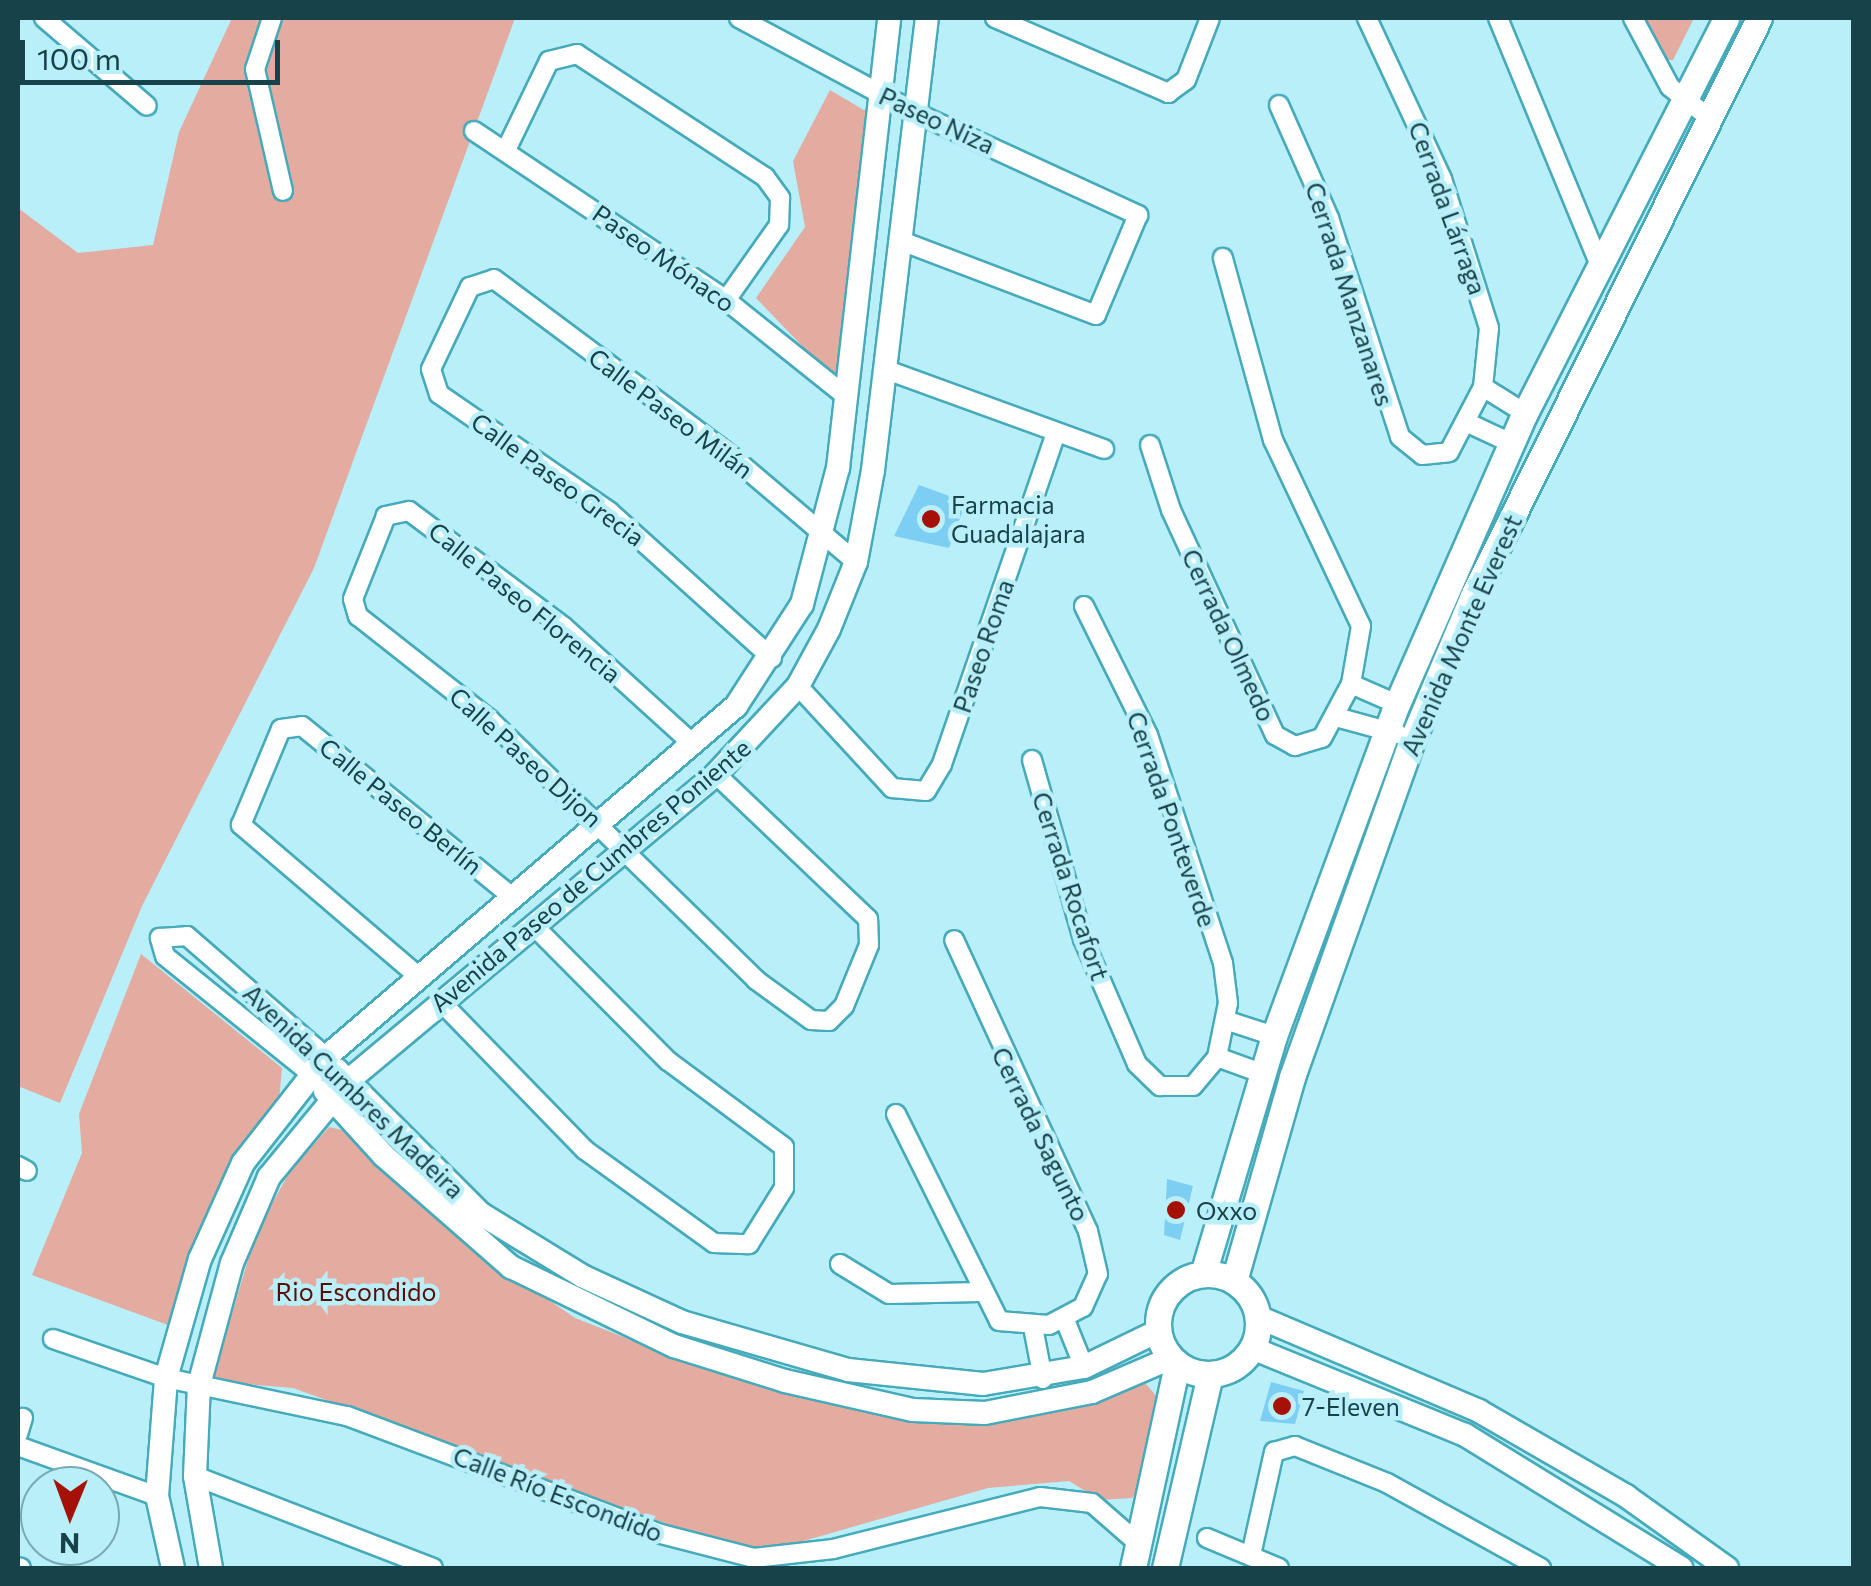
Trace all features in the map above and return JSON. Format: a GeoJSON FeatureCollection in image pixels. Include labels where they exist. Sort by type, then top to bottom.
{"type":"FeatureCollection","features":[{"type":"Feature","properties":{"kind":"main road","name":"Avenida Monte Everest"},"geometry":{"type":"LineString","coordinates":[[1204,1274],[1261,1073],[1398,704],[1525,413],[1726,18]]}},
{"type":"Feature","properties":{"kind":"main road","name":"Avenida Monte Everest"},"geometry":{"type":"LineString","coordinates":[[1234,1281],[1292,1076],[1414,738],[1472,598],[1712,120],[1759,18]]}},
{"type":"Feature","properties":{"kind":"main road"},"geometry":{"type":"LineString","coordinates":[[1448,584],[1472,598]]}},
{"type":"Feature","properties":{"kind":"main road"},"geometry":{"type":"LineString","coordinates":[[1318,912],[1346,924]]}},
{"type":"Feature","properties":{"kind":"main road"},"geometry":{"type":"LineString","coordinates":[[1136,1556],[1174,1361],[1158,1330],[1168,1292],[1204,1274],[1234,1281],[1258,1316],[1252,1348],[1210,1374],[1165,1568]]}},
{"type":"Feature","properties":{"kind":"main road"},"geometry":{"type":"LineString","coordinates":[[1174,1361],[1210,1374]]}},
{"type":"Feature","properties":{"kind":"street"},"geometry":{"type":"LineString","coordinates":[[44,18],[147,106]]}},
{"type":"Feature","properties":{"kind":"street"},"geometry":{"type":"LineString","coordinates":[[272,18],[255,69],[283,191]]}},
{"type":"Feature","properties":{"kind":"street","name":"Paseo Niza"},"geometry":{"type":"LineString","coordinates":[[739,18],[914,112],[1138,214],[1096,315],[901,241]]}},
{"type":"Feature","properties":{"kind":"street","name":"Avenida Paseo de Cumbres Poniente"},"geometry":{"type":"LineString","coordinates":[[173,1568],[157,1496],[166,1378],[218,1212],[243,1163],[318,1066],[509,894],[694,745],[772,658],[826,536],[889,18]]}},
{"type":"Feature","properties":{"kind":"street","name":"Avenida Paseo de Cumbres Poniente"},"geometry":{"type":"LineString","coordinates":[[211,1568],[195,1476],[199,1385],[248,1220],[294,1140],[340,1090],[441,1002],[716,774],[798,686],[856,562],[887,370],[927,18]]}},
{"type":"Feature","properties":{"kind":"street"},"geometry":{"type":"LineString","coordinates":[[995,18],[1159,92],[1177,92],[1210,18]]}},
{"type":"Feature","properties":{"kind":"street","name":"Cerrada Lárraga"},"geometry":{"type":"LineString","coordinates":[[1368,18],[1462,231],[1489,328],[1483,387],[1472,414]]}},
{"type":"Feature","properties":{"kind":"street"},"geometry":{"type":"LineString","coordinates":[[1498,18],[1600,265]]}},
{"type":"Feature","properties":{"kind":"street"},"geometry":{"type":"LineString","coordinates":[[1634,18],[1685,104],[1712,120]]}},
{"type":"Feature","properties":{"kind":"street"},"geometry":{"type":"LineString","coordinates":[[506,150],[549,61],[560,54],[592,61],[765,177],[780,198],[779,226],[726,300]]}},
{"type":"Feature","properties":{"kind":"street","name":"Cerrada Manzanares"},"geometry":{"type":"LineString","coordinates":[[1279,104],[1329,218],[1400,437],[1411,450],[1436,456],[1458,443],[1472,414]]}},
{"type":"Feature","properties":{"kind":"street","name":"Paseo Mónaco"},"geometry":{"type":"LineString","coordinates":[[474,131],[726,300],[846,396]]}},
{"type":"Feature","properties":{"kind":"street"},"geometry":{"type":"LineString","coordinates":[[1223,258],[1273,440],[1357,610],[1361,642],[1344,700]]}},
{"type":"Feature","properties":{"kind":"street","name":"Calle Paseo Grecia"},"geometry":{"type":"LineString","coordinates":[[478,279],[430,383],[610,512],[772,658]]}},
{"type":"Feature","properties":{"kind":"street","name":"Calle Paseo Milán"},"geometry":{"type":"LineString","coordinates":[[478,279],[494,279],[666,406],[856,562]]}},
{"type":"Feature","properties":{"kind":"street"},"geometry":{"type":"LineString","coordinates":[[887,370],[1104,449]]}},
{"type":"Feature","properties":{"kind":"street"},"geometry":{"type":"LineString","coordinates":[[1483,387],[1525,413]]}},
{"type":"Feature","properties":{"kind":"street"},"geometry":{"type":"LineString","coordinates":[[1472,414],[1511,443]]}},
{"type":"Feature","properties":{"kind":"street","name":"Paseo Roma"},"geometry":{"type":"LineString","coordinates":[[798,686],[892,788],[916,794],[942,764],[1056,433]]}},
{"type":"Feature","properties":{"kind":"street","name":"Cerrada Olmedo"},"geometry":{"type":"LineString","coordinates":[[1150,445],[1171,510],[1276,735],[1309,745],[1344,700]]}},
{"type":"Feature","properties":{"kind":"street","name":"Calle Paseo Dijon"},"geometry":{"type":"LineString","coordinates":[[395,511],[354,609],[490,720],[626,847],[756,980],[811,1020],[829,1021],[844,1006],[869,945],[868,920],[716,774]]}},
{"type":"Feature","properties":{"kind":"street","name":"Calle Paseo Florencia"},"geometry":{"type":"LineString","coordinates":[[395,511],[410,511],[564,627],[694,745]]}},
{"type":"Feature","properties":{"kind":"street","name":"Cerrada Ponteverde"},"geometry":{"type":"LineString","coordinates":[[1084,606],[1148,736],[1223,963],[1225,1020],[1219,1049]]}},
{"type":"Feature","properties":{"kind":"street"},"geometry":{"type":"LineString","coordinates":[[1344,700],[1398,704]]}},
{"type":"Feature","properties":{"kind":"street"},"geometry":{"type":"LineString","coordinates":[[1344,700],[1387,731],[1414,738]]}},
{"type":"Feature","properties":{"kind":"street","name":"Calle Paseo Berlín"},"geometry":{"type":"LineString","coordinates":[[418,976],[241,825],[240,813],[290,725],[302,726],[509,894]]}},
{"type":"Feature","properties":{"kind":"street","name":"Cerrada Rocafort"},"geometry":{"type":"LineString","coordinates":[[1032,760],[1083,939],[1137,1064],[1176,1089],[1206,1077],[1219,1049]]}},
{"type":"Feature","properties":{"kind":"street"},"geometry":{"type":"LineString","coordinates":[[441,1002],[585,1150],[714,1242],[740,1248],[756,1237],[780,1198],[784,1146],[668,1061],[533,924]]}},
{"type":"Feature","properties":{"kind":"street","name":"Avenida Cumbres Madeira"},"geometry":{"type":"LineString","coordinates":[[318,1066],[164,956],[160,938],[187,936],[318,1066],[340,1090],[481,1214],[555,1262],[682,1322],[792,1354],[912,1382],[1044,1379],[1084,1367],[1158,1330]]}},
{"type":"Feature","properties":{"kind":"street","name":"Cerrada Sagunto"},"geometry":{"type":"LineString","coordinates":[[954,940],[1096,1253],[1094,1293],[1049,1324]]}},
{"type":"Feature","properties":{"kind":"street"},"geometry":{"type":"LineString","coordinates":[[1225,1020],[1274,1036]]}},
{"type":"Feature","properties":{"kind":"street"},"geometry":{"type":"LineString","coordinates":[[1219,1049],[1261,1073]]}},
{"type":"Feature","properties":{"kind":"street","name":"Avenida Cumbres Madeira"},"geometry":{"type":"LineString","coordinates":[[340,1090],[384,1156],[511,1266],[674,1346],[785,1382],[895,1408],[986,1413],[1092,1392],[1174,1361]]}},
{"type":"Feature","properties":{"kind":"street"},"geometry":{"type":"LineString","coordinates":[[896,1114],[980,1292],[999,1321],[1049,1324],[1084,1367]]}},
{"type":"Feature","properties":{"kind":"street"},"geometry":{"type":"LineString","coordinates":[[840,1264],[889,1294],[980,1292]]}},
{"type":"Feature","properties":{"kind":"street"},"geometry":{"type":"LineString","coordinates":[[1258,1316],[1478,1411],[1626,1496],[1727,1568]]}},
{"type":"Feature","properties":{"kind":"street"},"geometry":{"type":"LineString","coordinates":[[674,1346],[682,1322]]}},
{"type":"Feature","properties":{"kind":"street"},"geometry":{"type":"LineString","coordinates":[[1044,1379],[1049,1324]]}},
{"type":"Feature","properties":{"kind":"street","name":"Calle Río Escondido"},"geometry":{"type":"LineString","coordinates":[[54,1340],[166,1378],[346,1416],[661,1534],[754,1558],[833,1550],[1040,1497],[1092,1502],[1136,1556]]}},
{"type":"Feature","properties":{"kind":"street"},"geometry":{"type":"LineString","coordinates":[[1252,1348],[1466,1435],[1681,1568]]}},
{"type":"Feature","properties":{"kind":"street"},"geometry":{"type":"LineString","coordinates":[[785,1382],[792,1354]]}},
{"type":"Feature","properties":{"kind":"street"},"geometry":{"type":"LineString","coordinates":[[18,1446],[157,1496]]}},
{"type":"Feature","properties":{"kind":"street"},"geometry":{"type":"LineString","coordinates":[[1251,1555],[1274,1452],[1295,1446],[1387,1483],[1540,1568]]}},
{"type":"Feature","properties":{"kind":"street"},"geometry":{"type":"LineString","coordinates":[[195,1476],[433,1568]]}},
{"type":"Feature","properties":{"kind":"street"},"geometry":{"type":"LineString","coordinates":[[1207,1538],[1279,1568]]}},
{"type":"Feature","properties":{"kind":"green space"},"geometry":{"type":"Polygon","coordinates":[[[232,18],[515,18],[314,568],[142,906],[60,1103],[18,1086],[18,208],[78,253],[153,245],[179,132],[232,18]]]}},
{"type":"Feature","properties":{"kind":"green space"},"geometry":{"type":"Polygon","coordinates":[[[1634,18],[1694,18],[1673,60],[1656,60],[1634,18]]]}},
{"type":"Feature","properties":{"kind":"green space"},"geometry":{"type":"Polygon","coordinates":[[[830,90],[874,116],[849,367],[830,375],[756,298],[805,227],[793,161],[830,90]]]}},
{"type":"Feature","properties":{"kind":"green space"},"geometry":{"type":"Polygon","coordinates":[[[141,954],[282,1068],[278,1112],[176,1328],[32,1275],[82,1153],[79,1114],[141,954]]]}},
{"type":"Feature","properties":{"kind":"green space","name":"Rio Escondido"},"geometry":{"type":"Polygon","coordinates":[[[329,1127],[347,1131],[481,1253],[575,1318],[695,1365],[905,1420],[1028,1411],[1145,1383],[1158,1398],[1148,1476],[1132,1498],[1100,1500],[1069,1481],[988,1488],[786,1546],[737,1549],[293,1388],[212,1381],[256,1233],[289,1173],[329,1127]]]}},
{"type":"Feature","properties":{"kind":"building","name":"Farmacia Guadalajara"},"geometry":{"type":"Polygon","coordinates":[[[919,485],[966,502],[949,548],[894,536],[919,485]]]}},
{"type":"Feature","properties":{"kind":"building","name":"Oxxo"},"geometry":{"type":"Polygon","coordinates":[[[1167,1179],[1193,1186],[1180,1240],[1164,1235],[1167,1179]]]}},
{"type":"Feature","properties":{"kind":"building","name":"7-Eleven"},"geometry":{"type":"Polygon","coordinates":[[[1271,1382],[1304,1391],[1295,1424],[1260,1421],[1271,1382]]]}},
{"type":"Feature","properties":{"kind":"place","name":"Farmacia Guadalajara"},"geometry":{"type":"Point","coordinates":[931,519]}},
{"type":"Feature","properties":{"kind":"place","name":"Oxxo"},"geometry":{"type":"Point","coordinates":[1176,1210]}},
{"type":"Feature","properties":{"kind":"place","name":"7-Eleven"},"geometry":{"type":"Point","coordinates":[1282,1406]}}]}
